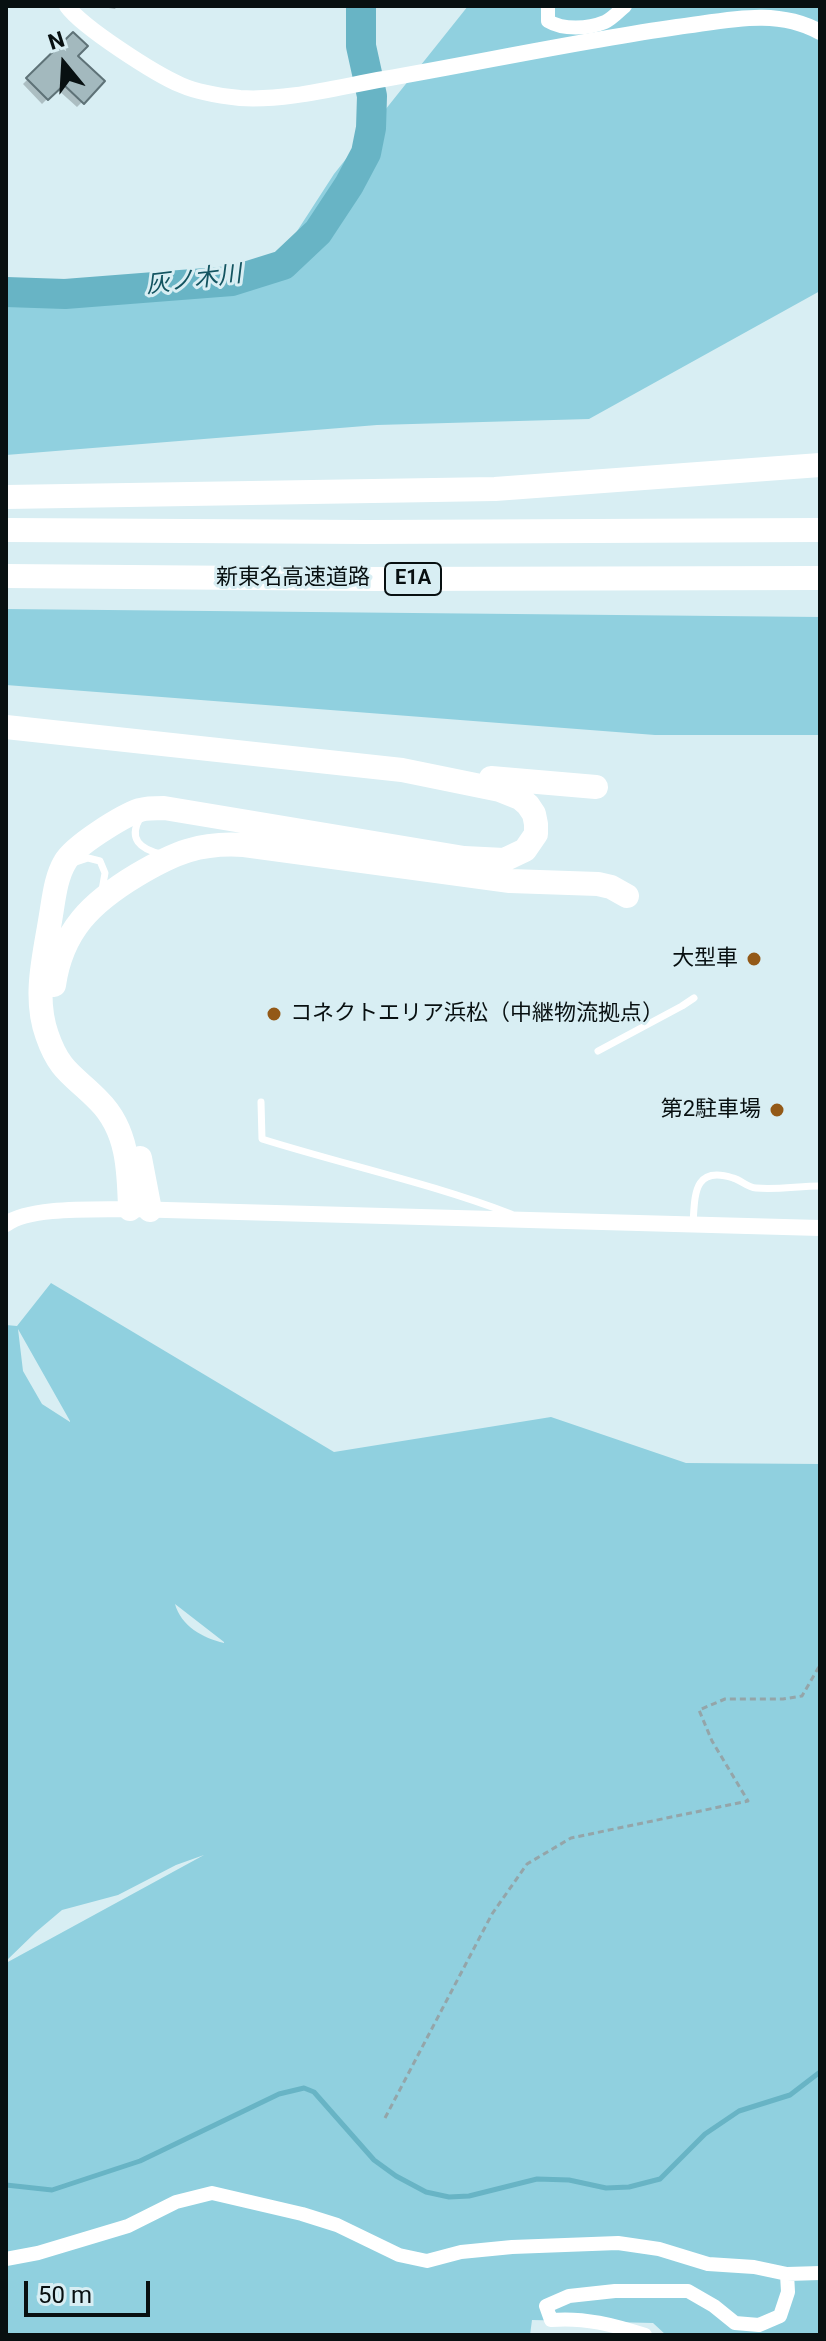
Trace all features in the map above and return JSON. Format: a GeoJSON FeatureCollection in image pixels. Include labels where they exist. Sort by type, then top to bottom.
{"type":"FeatureCollection","features":[{"type":"Feature","properties":{"kind":"highway"},"geometry":{"type":"LineString","coordinates":[[6,497],[495,489],[820,465]]}},
{"type":"Feature","properties":{"kind":"highway","name":"新東名高速道路"},"geometry":{"type":"LineString","coordinates":[[6,530],[820,530]]}},
{"type":"Feature","properties":{"kind":"highway","name":"新東名高速道路"},"geometry":{"type":"LineString","coordinates":[[6,576],[820,578]]}},
{"type":"Feature","properties":{"kind":"highway"},"geometry":{"type":"LineString","coordinates":[[6,727],[402,770],[596,787]]}},
{"type":"Feature","properties":{"kind":"highway"},"geometry":{"type":"LineString","coordinates":[[140,1210],[117,1126],[101,1103],[68,1075],[59,1062],[41,1016],[41,980],[65,860],[82,843],[126,817],[151,808],[480,860],[504,860],[525,850],[536,834],[534,814],[520,798],[500,790],[402,770]]}},
{"type":"Feature","properties":{"kind":"highway"},"geometry":{"type":"LineString","coordinates":[[140,1210],[139,1153],[128,1120],[111,1095],[70,1054],[53,1010],[54,981],[63,951],[78,923],[99,900],[147,869],[175,854],[213,844],[244,845],[510,881],[598,884],[627,896]]}},
{"type":"Feature","properties":{"kind":"street"},"geometry":{"type":"LineString","coordinates":[[67,6],[75,17],[139,61],[181,85],[208,93],[258,99],[387,79],[625,35],[744,18],[790,20],[820,32]]}},
{"type":"Feature","properties":{"kind":"street"},"geometry":{"type":"LineString","coordinates":[[548,6],[548,21],[556,26],[583,27],[612,22],[625,35]]}},
{"type":"Feature","properties":{"kind":"street"},"geometry":{"type":"LineString","coordinates":[[606,22],[625,6]]}},
{"type":"Feature","properties":{"kind":"street"},"geometry":{"type":"LineString","coordinates":[[6,1224],[13,1219],[45,1213],[140,1210],[820,1228]]}},
{"type":"Feature","properties":{"kind":"street"},"geometry":{"type":"LineString","coordinates":[[6,2259],[38,2253],[128,2226],[176,2202],[212,2193],[337,2225],[399,2255],[427,2261],[461,2252],[512,2247],[618,2243],[659,2249],[708,2264],[754,2267],[787,2274],[820,2273]]}},
{"type":"Feature","properties":{"kind":"street"},"geometry":{"type":"LineString","coordinates":[[645,2335],[619,2326],[574,2318],[551,2320],[546,2306],[569,2296],[615,2291],[688,2291],[735,2323],[759,2325],[780,2316],[788,2292],[787,2274]]}},
{"type":"Feature","properties":{"kind":"lane"},"geometry":{"type":"LineString","coordinates":[[151,808],[137,823],[134,831],[136,837],[145,849],[175,854]]}},
{"type":"Feature","properties":{"kind":"lane"},"geometry":{"type":"LineString","coordinates":[[61,871],[80,860],[94,858],[100,861],[105,873],[99,900]]}},
{"type":"Feature","properties":{"kind":"lane"},"geometry":{"type":"LineString","coordinates":[[598,1051],[694,998]]}},
{"type":"Feature","properties":{"kind":"lane"},"geometry":{"type":"LineString","coordinates":[[261,1102],[262,1139],[457,1195],[525,1219]]}},
{"type":"Feature","properties":{"kind":"lane"},"geometry":{"type":"LineString","coordinates":[[693,1225],[695,1189],[710,1176],[735,1178],[751,1187],[820,1186]]}},
{"type":"Feature","properties":{"kind":"path"},"geometry":{"type":"LineString","coordinates":[[385,2118],[492,1914],[527,1864],[571,1838],[748,1801],[712,1741],[699,1710],[725,1699],[802,1696],[820,1665]]}},
{"type":"Feature","properties":{"kind":"shaded area"},"geometry":{"type":"Polygon","coordinates":[[[468,6],[820,6],[820,291],[589,419],[377,425],[6,455],[6,289],[235,270],[279,259],[334,174],[468,6]]]}},
{"type":"Feature","properties":{"kind":"shaded area"},"geometry":{"type":"Polygon","coordinates":[[[6,609],[820,617],[820,735],[655,735],[6,685],[6,609]]]}},
{"type":"Feature","properties":{"kind":"shaded area"},"geometry":{"type":"Polygon","coordinates":[[[51,1283],[334,1452],[551,1417],[686,1463],[820,1464],[820,2335],[666,2335],[653,2323],[532,2320],[530,2335],[6,2335],[6,1963],[204,1855],[176,1865],[118,1895],[62,1910],[6,1961],[6,1325],[17,1326],[51,1283]],[[18,1329],[23,1371],[42,1404],[70,1422],[70,1421],[18,1329]],[[175,1604],[182,1619],[194,1630],[224,1643],[224,1642],[175,1604]]]}},
{"type":"Feature","properties":{"kind":"building"},"geometry":{"type":"Polygon","coordinates":[[[73,32],[88,46],[78,56],[105,81],[84,104],[64,85],[48,100],[26,78],[73,32]]]}},
{"type":"Feature","properties":{"kind":"waterway","name":"灰ノ木川"},"geometry":{"type":"LineString","coordinates":[[6,292],[65,294],[232,281],[283,265],[318,232],[366,153],[372,96],[361,46],[361,6]]}},
{"type":"Feature","properties":{"kind":"waterway"},"geometry":{"type":"LineString","coordinates":[[6,2185],[52,2190],[140,2161],[279,2094],[304,2088],[314,2092],[374,2160],[426,2192],[449,2197],[469,2196],[537,2179],[569,2180],[606,2188],[629,2187],[660,2179],[705,2134],[739,2111],[790,2095],[820,2072]]}},
{"type":"Feature","properties":{"kind":"place","name":"大型車"},"geometry":{"type":"Point","coordinates":[754,959]}},
{"type":"Feature","properties":{"kind":"place","name":"コネクトエリア浜松（中継物流拠点）"},"geometry":{"type":"Point","coordinates":[274,1014]}},
{"type":"Feature","properties":{"kind":"place","name":"第2駐車場"},"geometry":{"type":"Point","coordinates":[777,1110]}}]}
